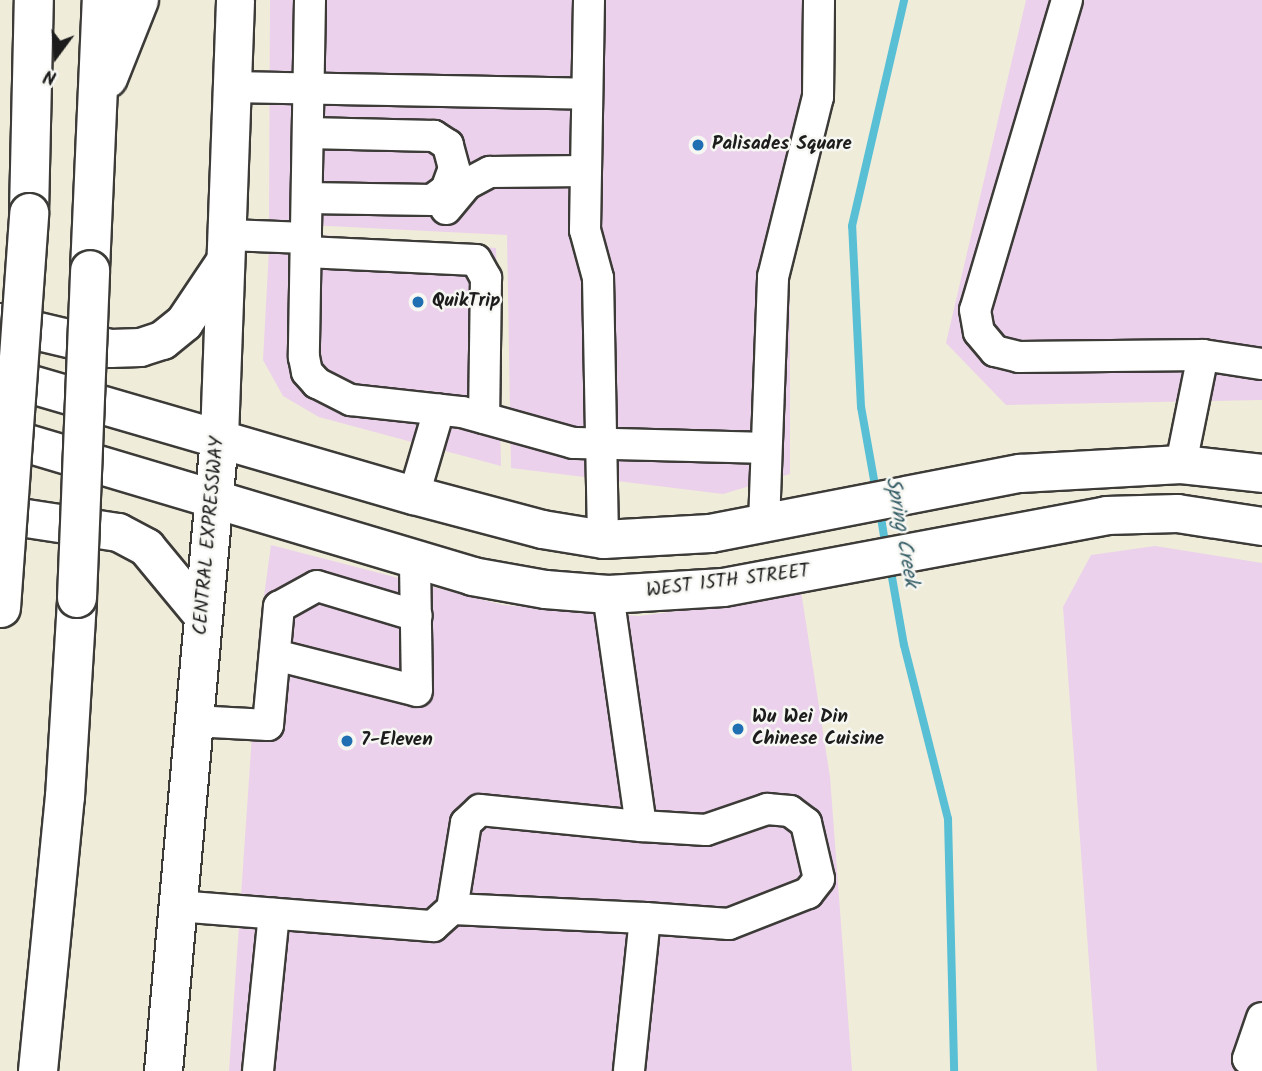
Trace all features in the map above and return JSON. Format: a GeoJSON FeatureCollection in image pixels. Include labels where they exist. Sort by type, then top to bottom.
{"type":"FeatureCollection","features":[{"type":"Feature","properties":{"kind":"highway"},"geometry":{"type":"LineString","coordinates":[[0,623],[29,213],[34,0]]}},
{"type":"Feature","properties":{"kind":"highway"},"geometry":{"type":"LineString","coordinates":[[38,1071],[65,797],[77,598],[102,0]]}},
{"type":"Feature","properties":{"kind":"highway"},"geometry":{"type":"LineString","coordinates":[[97,106],[139,0]]}},
{"type":"Feature","properties":{"kind":"main road","name":"CENTRAL EXPRESSWAY"},"geometry":{"type":"LineString","coordinates":[[163,1071],[215,499],[235,0]]}},
{"type":"Feature","properties":{"kind":"main road"},"geometry":{"type":"LineString","coordinates":[[0,322],[110,348],[140,347],[162,340],[184,322],[227,247]]}},
{"type":"Feature","properties":{"kind":"main road"},"geometry":{"type":"LineString","coordinates":[[0,375],[414,495],[542,529],[603,539],[656,539],[777,521],[1020,473],[1181,464],[1262,473]]}},
{"type":"Feature","properties":{"kind":"main road","name":"WEST 15TH STREET"},"geometry":{"type":"LineString","coordinates":[[0,435],[415,561],[545,589],[608,594],[723,587],[1106,515],[1177,513],[1262,526]]}},
{"type":"Feature","properties":{"kind":"main road"},"geometry":{"type":"LineString","coordinates":[[0,514],[118,532],[146,547],[203,616]]}},
{"type":"Feature","properties":{"kind":"main road"},"geometry":{"type":"LineString","coordinates":[[603,539],[608,594]]}},
{"type":"Feature","properties":{"kind":"lane"},"geometry":{"type":"LineString","coordinates":[[310,0],[304,357],[312,378],[329,392],[351,400],[484,418],[573,443],[764,448]]}},
{"type":"Feature","properties":{"kind":"lane"},"geometry":{"type":"LineString","coordinates":[[589,0],[586,239],[598,278],[598,445],[603,539]]}},
{"type":"Feature","properties":{"kind":"lane"},"geometry":{"type":"LineString","coordinates":[[777,521],[764,448],[773,277],[818,97],[819,0]]}},
{"type":"Feature","properties":{"kind":"lane"},"geometry":{"type":"LineString","coordinates":[[1067,0],[975,310],[979,332],[995,351],[1020,357],[1203,355],[1262,364]]}},
{"type":"Feature","properties":{"kind":"lane"},"geometry":{"type":"LineString","coordinates":[[232,87],[587,94]]}},
{"type":"Feature","properties":{"kind":"lane"},"geometry":{"type":"LineString","coordinates":[[227,247],[307,225],[432,200],[446,190],[454,168],[448,145],[434,136],[308,133]]}},
{"type":"Feature","properties":{"kind":"lane"},"geometry":{"type":"LineString","coordinates":[[307,225],[432,214],[450,206],[475,178],[508,170],[586,171]]}},
{"type":"Feature","properties":{"kind":"lane"},"geometry":{"type":"LineString","coordinates":[[307,225],[476,260],[486,278],[484,418]]}},
{"type":"Feature","properties":{"kind":"lane"},"geometry":{"type":"LineString","coordinates":[[1181,464],[1203,355]]}},
{"type":"Feature","properties":{"kind":"lane"},"geometry":{"type":"LineString","coordinates":[[414,495],[439,410]]}},
{"type":"Feature","properties":{"kind":"lane"},"geometry":{"type":"LineString","coordinates":[[275,655],[417,691],[415,561]]}},
{"type":"Feature","properties":{"kind":"lane"},"geometry":{"type":"LineString","coordinates":[[193,721],[268,725],[279,607],[317,586],[417,616]]}},
{"type":"Feature","properties":{"kind":"lane"},"geometry":{"type":"LineString","coordinates":[[608,594],[641,826]]}},
{"type":"Feature","properties":{"kind":"lane"},"geometry":{"type":"LineString","coordinates":[[177,906],[433,926],[452,909],[466,823],[480,810],[706,830],[767,809],[790,811],[806,823],[819,878],[808,893],[729,925],[645,918],[452,909]]}},
{"type":"Feature","properties":{"kind":"lane"},"geometry":{"type":"LineString","coordinates":[[258,1071],[274,914]]}},
{"type":"Feature","properties":{"kind":"lane"},"geometry":{"type":"LineString","coordinates":[[629,1071],[645,918]]}},
{"type":"Feature","properties":{"kind":"lane"},"geometry":{"type":"LineString","coordinates":[[1262,1018],[1248,1059],[1262,1065]]}},
{"type":"Feature","properties":{"kind":"shaded area"},"geometry":{"type":"Polygon","coordinates":[[[270,0],[830,0],[830,81],[790,272],[790,474],[723,494],[511,468],[507,235],[269,223],[270,0]]]}},
{"type":"Feature","properties":{"kind":"shaded area"},"geometry":{"type":"Polygon","coordinates":[[[1026,0],[1262,0],[1262,400],[1006,405],[946,343],[1026,0]]]}},
{"type":"Feature","properties":{"kind":"shaded area"},"geometry":{"type":"Polygon","coordinates":[[[270,231],[496,248],[501,466],[319,417],[283,396],[263,360],[270,231]]]}},
{"type":"Feature","properties":{"kind":"shaded area"},"geometry":{"type":"Polygon","coordinates":[[[271,545],[503,605],[639,616],[780,598],[801,591],[830,777],[852,1071],[229,1071],[259,633],[271,545]]]}},
{"type":"Feature","properties":{"kind":"shaded area"},"geometry":{"type":"Polygon","coordinates":[[[1155,546],[1262,563],[1262,1071],[1097,1071],[1063,607],[1091,555],[1155,546]]]}},
{"type":"Feature","properties":{"kind":"waterway","name":"Spring Creek"},"geometry":{"type":"LineString","coordinates":[[876,491],[861,407],[852,226],[904,0]]}},
{"type":"Feature","properties":{"kind":"waterway","name":"Spring Creek"},"geometry":{"type":"LineString","coordinates":[[880,511],[886,547]]}},
{"type":"Feature","properties":{"kind":"waterway","name":"Spring Creek"},"geometry":{"type":"LineString","coordinates":[[890,566],[904,645],[948,819],[954,1071]]}},
{"type":"Feature","properties":{"kind":"place","name":"Palisades Square"},"geometry":{"type":"Point","coordinates":[698,145]}},
{"type":"Feature","properties":{"kind":"place","name":"QuikTrip"},"geometry":{"type":"Point","coordinates":[418,302]}},
{"type":"Feature","properties":{"kind":"place","name":"Wu Wei Din Chinese Cuisine"},"geometry":{"type":"Point","coordinates":[738,729]}},
{"type":"Feature","properties":{"kind":"place","name":"7-Eleven"},"geometry":{"type":"Point","coordinates":[347,741]}}]}
